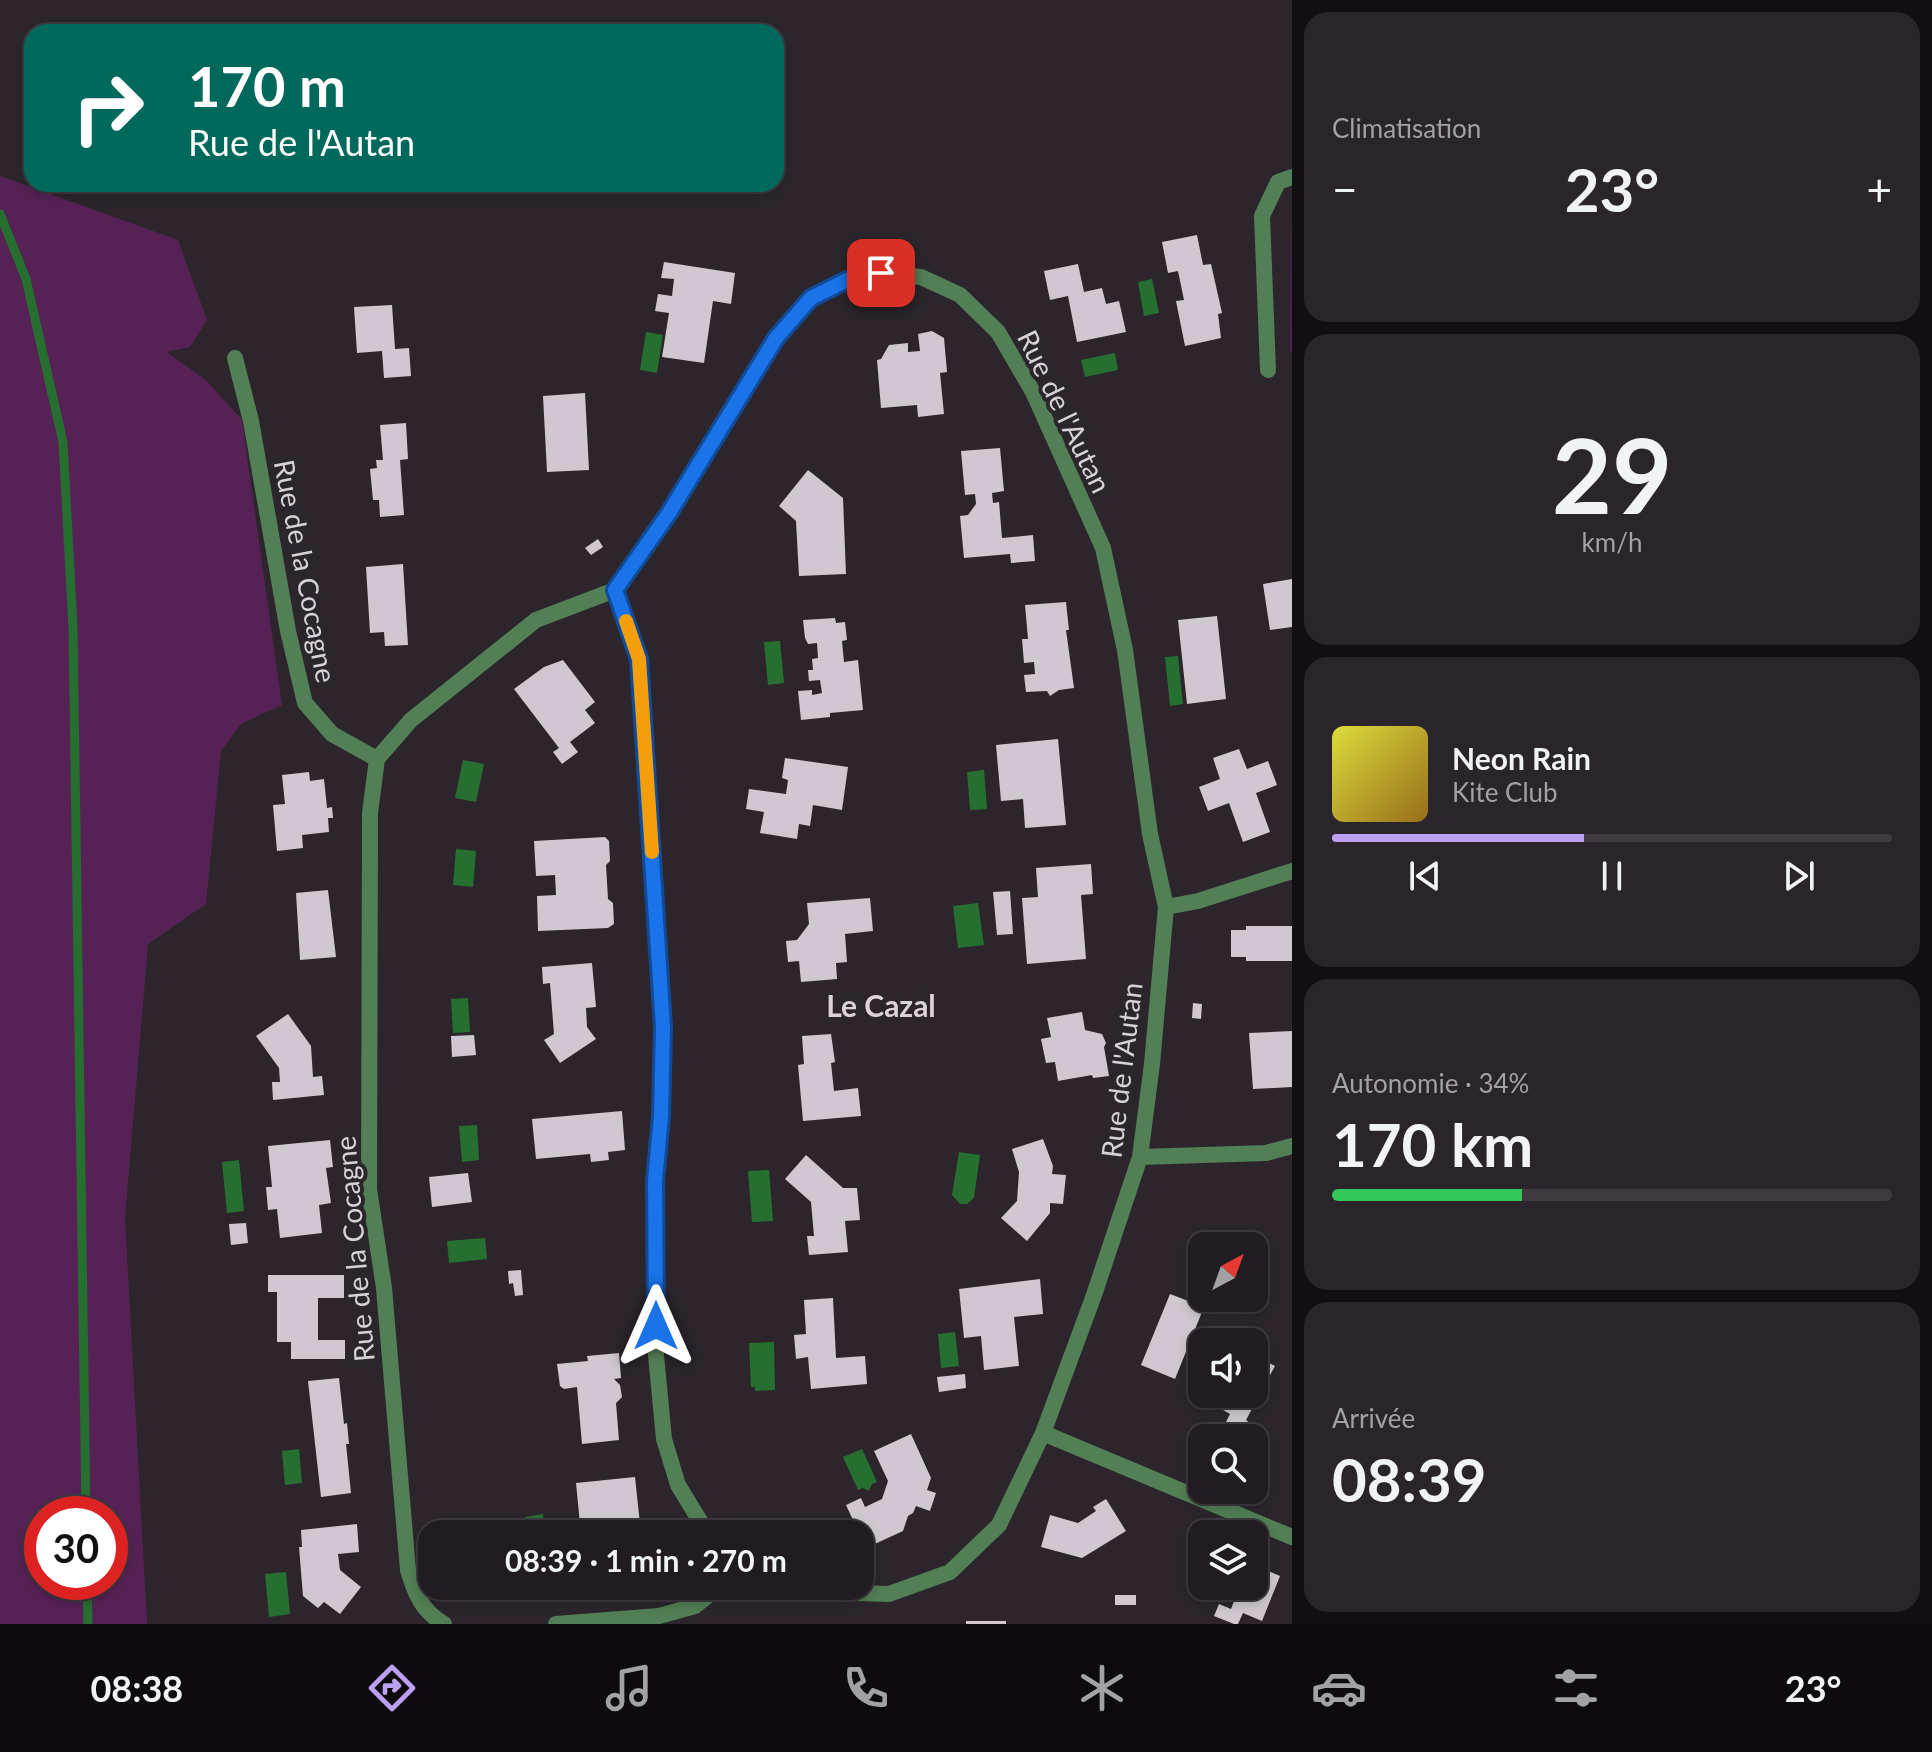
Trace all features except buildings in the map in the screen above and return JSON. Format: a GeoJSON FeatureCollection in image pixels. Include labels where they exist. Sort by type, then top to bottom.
{"type":"FeatureCollection","features":[{"type":"Feature","properties":{"kind":"street"},"geometry":{"type":"LineString","coordinates":[[1268,370],[1262,216],[1285,180]]}},
{"type":"Feature","properties":{"kind":"street","name":"Rue de l'Autan"},"geometry":{"type":"LineString","coordinates":[[615,590],[669,513],[776,338],[811,298],[847,280],[881,273],[921,277],[960,295],[998,332],[1033,392],[1103,548],[1125,650],[1150,834],[1166,907],[1140,1157],[1043,1433],[999,1525],[950,1572],[889,1594],[874,1594]]}},
{"type":"Feature","properties":{"kind":"street","name":"Rue de la Cocagne"},"geometry":{"type":"LineString","coordinates":[[235,358],[251,421],[288,631],[305,703],[332,734],[377,759],[370,813],[369,1189],[384,1288],[408,1570],[416,1597],[430,1616],[444,1624]]}},
{"type":"Feature","properties":{"kind":"street"},"geometry":{"type":"LineString","coordinates":[[377,759],[411,720],[536,620],[615,590],[639,659],[663,1027],[661,1116],[655,1181],[656,1355],[664,1439],[678,1485],[699,1520]]}},
{"type":"Feature","properties":{"kind":"street"},"geometry":{"type":"LineString","coordinates":[[1166,907],[1198,901],[1292,871]]}},
{"type":"Feature","properties":{"kind":"street"},"geometry":{"type":"LineString","coordinates":[[1140,1157],[1266,1153],[1292,1146]]}},
{"type":"Feature","properties":{"kind":"street"},"geometry":{"type":"LineString","coordinates":[[1043,1433],[1292,1537]]}},
{"type":"Feature","properties":{"kind":"street"},"geometry":{"type":"LineString","coordinates":[[556,1624],[698,1614],[709,1600]]}},
{"type":"Feature","properties":{"kind":"shaded area"},"geometry":{"type":"Polygon","coordinates":[[[0,176],[24,185],[24,192],[44,192],[178,240],[207,320],[190,347],[166,352],[205,379],[242,420],[282,705],[241,724],[221,751],[206,904],[148,944],[125,1218],[147,1624],[0,1624],[0,176]]]}},
{"type":"Feature","properties":{"kind":"shaded area"},"geometry":{"type":"Polygon","coordinates":[[[1291,196],[1292,351],[1290,351],[1291,196]]]}},
{"type":"Feature","properties":{"kind":"shaded area"},"geometry":{"type":"Polygon","coordinates":[[[1152,279],[1159,313],[1144,316],[1138,282],[1152,279]]]}},
{"type":"Feature","properties":{"kind":"shaded area"},"geometry":{"type":"Polygon","coordinates":[[[646,332],[663,335],[657,373],[640,370],[646,332]]]}},
{"type":"Feature","properties":{"kind":"shaded area"},"geometry":{"type":"Polygon","coordinates":[[[1115,353],[1118,370],[1085,377],[1081,360],[1115,353]]]}},
{"type":"Feature","properties":{"kind":"shaded area"},"geometry":{"type":"Polygon","coordinates":[[[780,641],[784,683],[768,685],[764,642],[780,641]]]}},
{"type":"Feature","properties":{"kind":"shaded area"},"geometry":{"type":"Polygon","coordinates":[[[1178,656],[1183,704],[1170,706],[1165,657],[1178,656]]]}},
{"type":"Feature","properties":{"kind":"shaded area"},"geometry":{"type":"Polygon","coordinates":[[[463,760],[484,764],[476,802],[455,798],[463,760]]]}},
{"type":"Feature","properties":{"kind":"shaded area"},"geometry":{"type":"Polygon","coordinates":[[[984,770],[987,809],[970,810],[967,772],[984,770]]]}},
{"type":"Feature","properties":{"kind":"shaded area"},"geometry":{"type":"Polygon","coordinates":[[[456,849],[476,851],[473,887],[453,885],[456,849]]]}},
{"type":"Feature","properties":{"kind":"shaded area"},"geometry":{"type":"Polygon","coordinates":[[[978,903],[984,945],[958,948],[953,906],[978,903]]]}},
{"type":"Feature","properties":{"kind":"shaded area"},"geometry":{"type":"Polygon","coordinates":[[[468,998],[470,1032],[453,1033],[451,999],[468,998]]]}},
{"type":"Feature","properties":{"kind":"shaded area"},"geometry":{"type":"Polygon","coordinates":[[[477,1125],[479,1160],[462,1162],[459,1126],[477,1125]]]}},
{"type":"Feature","properties":{"kind":"shaded area"},"geometry":{"type":"Polygon","coordinates":[[[959,1152],[980,1155],[974,1198],[967,1204],[960,1204],[952,1195],[959,1152]]]}},
{"type":"Feature","properties":{"kind":"shaded area"},"geometry":{"type":"Polygon","coordinates":[[[239,1160],[244,1211],[227,1213],[222,1162],[239,1160]]]}},
{"type":"Feature","properties":{"kind":"shaded area"},"geometry":{"type":"Polygon","coordinates":[[[769,1170],[773,1221],[752,1222],[748,1171],[769,1170]]]}},
{"type":"Feature","properties":{"kind":"shaded area"},"geometry":{"type":"Polygon","coordinates":[[[485,1238],[487,1259],[449,1263],[447,1241],[485,1238]]]}},
{"type":"Feature","properties":{"kind":"shaded area"},"geometry":{"type":"Polygon","coordinates":[[[955,1332],[959,1366],[941,1368],[938,1334],[955,1332]]]}},
{"type":"Feature","properties":{"kind":"shaded area"},"geometry":{"type":"Polygon","coordinates":[[[774,1342],[775,1390],[755,1391],[755,1387],[751,1387],[749,1343],[774,1342]]]}},
{"type":"Feature","properties":{"kind":"shaded area"},"geometry":{"type":"Polygon","coordinates":[[[299,1449],[302,1483],[285,1485],[282,1451],[299,1449]]]}},
{"type":"Feature","properties":{"kind":"shaded area"},"geometry":{"type":"Polygon","coordinates":[[[862,1449],[877,1482],[872,1484],[869,1491],[863,1488],[858,1490],[843,1457],[862,1449]]]}},
{"type":"Feature","properties":{"kind":"shaded area"},"geometry":{"type":"Polygon","coordinates":[[[543,1514],[544,1520],[525,1520],[525,1517],[543,1514]]]}},
{"type":"Feature","properties":{"kind":"shaded area"},"geometry":{"type":"Polygon","coordinates":[[[286,1572],[290,1614],[269,1617],[265,1574],[286,1572]]]}},
{"type":"Feature","properties":{"kind":"waterway"},"geometry":{"type":"LineString","coordinates":[[0,214],[26,279],[63,442],[73,628],[86,1496]]}},
{"type":"Feature","properties":{"kind":"waterway"},"geometry":{"type":"LineString","coordinates":[[87,1600],[88,1624]]}},
{"type":"Feature","properties":{"kind":"slow traffic"},"geometry":{"type":"LineString","coordinates":[[626,621],[639,659],[652,852]]}},
{"type":"Feature","properties":{"kind":"district","name":"Le Cazal"},"geometry":{"type":"Point","coordinates":[881,1005]}},
{"type":"Feature","properties":{"kind":"route"},"geometry":{"type":"LineString","coordinates":[[656,1326],[655,1181],[661,1116],[663,1027],[639,659],[615,590],[669,513],[776,338],[811,298],[847,280],[881,273]]}}]}
